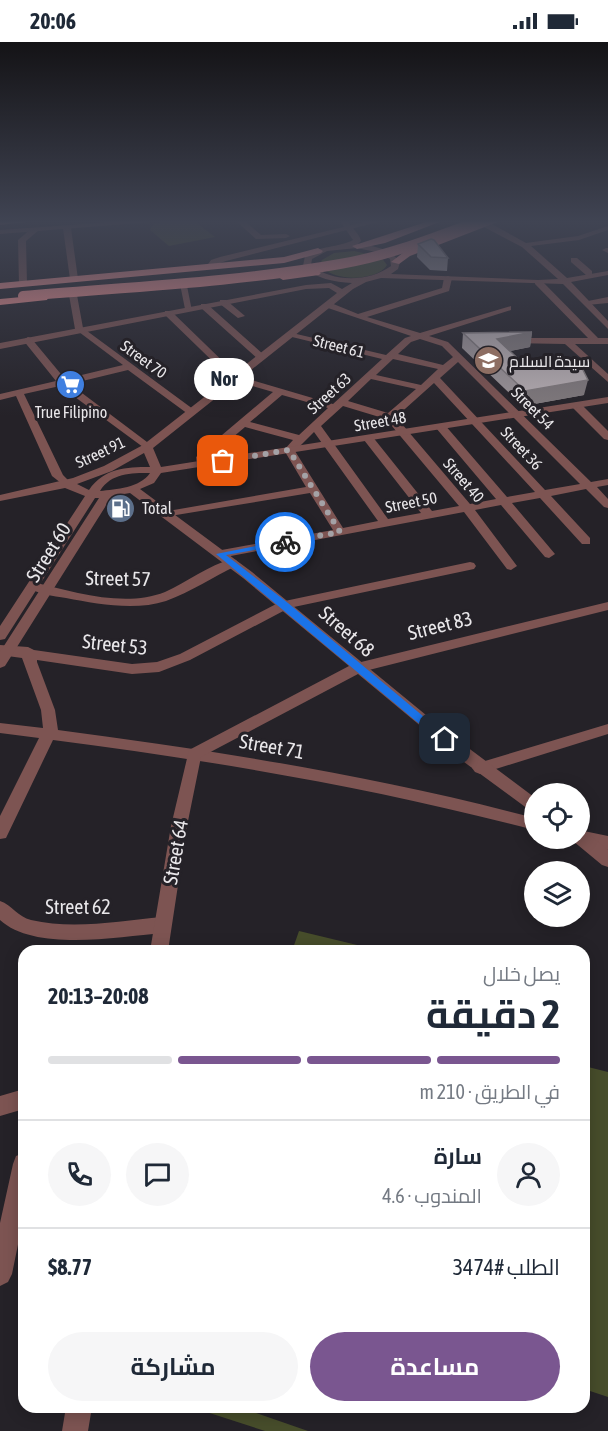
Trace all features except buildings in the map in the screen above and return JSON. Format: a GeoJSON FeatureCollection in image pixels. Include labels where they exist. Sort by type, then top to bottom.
{"type":"FeatureCollection","features":[{"type":"Feature","properties":{"kind":"highway"},"geometry":{"type":"LineString","coordinates":[[0,286],[23,290],[65,286]]}},
{"type":"Feature","properties":{"kind":"highway"},"geometry":{"type":"LineString","coordinates":[[0,300],[23,290],[42,286]]}},
{"type":"Feature","properties":{"kind":"highway"},"geometry":{"type":"LineString","coordinates":[[0,291],[85,286]]}},
{"type":"Feature","properties":{"kind":"highway"},"geometry":{"type":"LineString","coordinates":[[0,300],[183,286]]}},
{"type":"Feature","properties":{"kind":"street"},"geometry":{"type":"LineString","coordinates":[[23,286],[23,290]]}},
{"type":"Feature","properties":{"kind":"street"},"geometry":{"type":"LineString","coordinates":[[183,286],[189,309]]}},
{"type":"Feature","properties":{"kind":"street"},"geometry":{"type":"LineString","coordinates":[[0,346],[79,329],[321,286]]}},
{"type":"Feature","properties":{"kind":"street"},"geometry":{"type":"LineString","coordinates":[[332,286],[343,293]]}},
{"type":"Feature","properties":{"kind":"street","name":"Street 91"},"geometry":{"type":"LineString","coordinates":[[0,498],[66,484],[117,465],[147,447],[354,286]]}},
{"type":"Feature","properties":{"kind":"street"},"geometry":{"type":"LineString","coordinates":[[358,317],[446,289],[447,286]]}},
{"type":"Feature","properties":{"kind":"street"},"geometry":{"type":"LineString","coordinates":[[542,286],[596,341]]}},
{"type":"Feature","properties":{"kind":"street"},"geometry":{"type":"LineString","coordinates":[[570,286],[604,316],[608,326]]}},
{"type":"Feature","properties":{"kind":"street"},"geometry":{"type":"LineString","coordinates":[[73,295],[79,329]]}},
{"type":"Feature","properties":{"kind":"street"},"geometry":{"type":"LineString","coordinates":[[587,303],[608,300]]}},
{"type":"Feature","properties":{"kind":"street"},"geometry":{"type":"LineString","coordinates":[[223,302],[241,316]]}},
{"type":"Feature","properties":{"kind":"street","name":"Street 54"},"geometry":{"type":"LineString","coordinates":[[328,305],[417,336],[450,343],[458,357],[608,505]]}},
{"type":"Feature","properties":{"kind":"street"},"geometry":{"type":"LineString","coordinates":[[204,306],[261,357]]}},
{"type":"Feature","properties":{"kind":"street","name":"Street 63"},"geometry":{"type":"LineString","coordinates":[[289,450],[408,340],[508,308]]}},
{"type":"Feature","properties":{"kind":"street"},"geometry":{"type":"LineString","coordinates":[[168,313],[235,378],[390,417],[458,357]]}},
{"type":"Feature","properties":{"kind":"street","name":"Street 70"},"geometry":{"type":"LineString","coordinates":[[79,329],[192,412]]}},
{"type":"Feature","properties":{"kind":"street","name":"Street 61"},"geometry":{"type":"LineString","coordinates":[[291,334],[444,368]]}},
{"type":"Feature","properties":{"kind":"street"},"geometry":{"type":"LineString","coordinates":[[28,340],[63,382],[147,447]]}},
{"type":"Feature","properties":{"kind":"street"},"geometry":{"type":"LineString","coordinates":[[498,341],[608,341]]}},
{"type":"Feature","properties":{"kind":"street"},"geometry":{"type":"LineString","coordinates":[[568,342],[608,379]]}},
{"type":"Feature","properties":{"kind":"street"},"geometry":{"type":"LineString","coordinates":[[0,397],[128,367]]}},
{"type":"Feature","properties":{"kind":"street"},"geometry":{"type":"LineString","coordinates":[[369,376],[423,388]]}},
{"type":"Feature","properties":{"kind":"street","name":"Street 36"},"geometry":{"type":"LineString","coordinates":[[434,376],[586,541]]}},
{"type":"Feature","properties":{"kind":"street"},"geometry":{"type":"LineString","coordinates":[[201,465],[200,459],[281,391]]}},
{"type":"Feature","properties":{"kind":"street"},"geometry":{"type":"LineString","coordinates":[[19,393],[58,476],[66,484]]}},
{"type":"Feature","properties":{"kind":"street","name":"Street 48"},"geometry":{"type":"LineString","coordinates":[[158,471],[608,400]]}},
{"type":"Feature","properties":{"kind":"street"},"geometry":{"type":"LineString","coordinates":[[576,405],[608,437]]}},
{"type":"Feature","properties":{"kind":"street","name":"Street 40"},"geometry":{"type":"LineString","coordinates":[[390,417],[467,508],[511,566]]}},
{"type":"Feature","properties":{"kind":"street"},"geometry":{"type":"LineString","coordinates":[[243,423],[301,439]]}},
{"type":"Feature","properties":{"kind":"street"},"geometry":{"type":"LineString","coordinates":[[315,426],[385,523]]}},
{"type":"Feature","properties":{"kind":"street"},"geometry":{"type":"LineString","coordinates":[[440,426],[549,554]]}},
{"type":"Feature","properties":{"kind":"street"},"geometry":{"type":"LineString","coordinates":[[368,438],[429,515]]}},
{"type":"Feature","properties":{"kind":"street","name":"Street 91"},"geometry":{"type":"LineString","coordinates":[[66,484],[93,495],[132,489],[150,481],[158,471],[147,447]]}},
{"type":"Feature","properties":{"kind":"street"},"geometry":{"type":"LineString","coordinates":[[289,450],[340,532]]}},
{"type":"Feature","properties":{"kind":"street","name":"Street 60"},"geometry":{"type":"LineString","coordinates":[[0,636],[100,482],[119,472],[133,469],[158,471]]}},
{"type":"Feature","properties":{"kind":"street","name":"Street 50"},"geometry":{"type":"LineString","coordinates":[[220,554],[608,482]]}},
{"type":"Feature","properties":{"kind":"street","name":"Street 68"},"geometry":{"type":"LineString","coordinates":[[132,489],[232,563],[480,768],[524,798]]}},
{"type":"Feature","properties":{"kind":"street"},"geometry":{"type":"LineString","coordinates":[[168,516],[314,489]]}},
{"type":"Feature","properties":{"kind":"street","name":"Street 60"},"geometry":{"type":"LineString","coordinates":[[3,654],[108,493]]}},
{"type":"Feature","properties":{"kind":"street","name":"Street 57"},"geometry":{"type":"LineString","coordinates":[[33,586],[46,591],[84,598],[141,602],[160,598],[232,563]]}},
{"type":"Feature","properties":{"kind":"street"},"geometry":{"type":"LineString","coordinates":[[285,605],[470,566]]}},
{"type":"Feature","properties":{"kind":"street","name":"Street 53"},"geometry":{"type":"LineString","coordinates":[[3,654],[28,652],[132,669],[159,667],[186,657],[285,605]]}},
{"type":"Feature","properties":{"kind":"street","name":"Street 83"},"geometry":{"type":"LineString","coordinates":[[194,754],[357,668],[608,606]]}},
{"type":"Feature","properties":{"kind":"street"},"geometry":{"type":"LineString","coordinates":[[0,833],[50,735],[50,718],[34,677],[28,652]]}},
{"type":"Feature","properties":{"kind":"street","name":"Street 71"},"geometry":{"type":"LineString","coordinates":[[0,728],[194,754],[291,770],[481,809],[524,821]]}},
{"type":"Feature","properties":{"kind":"street"},"geometry":{"type":"LineString","coordinates":[[480,768],[608,729]]}},
{"type":"Feature","properties":{"kind":"street","name":"Street 64"},"geometry":{"type":"LineString","coordinates":[[160,945],[194,754]]}},
{"type":"Feature","properties":{"kind":"street"},"geometry":{"type":"LineString","coordinates":[[590,839],[608,843]]}},
{"type":"Feature","properties":{"kind":"street"},"geometry":{"type":"LineString","coordinates":[[590,845],[608,860]]}},
{"type":"Feature","properties":{"kind":"street","name":"Street 62"},"geometry":{"type":"LineString","coordinates":[[0,908],[18,923],[39,929],[162,926]]}},
{"type":"Feature","properties":{"kind":"street"},"geometry":{"type":"LineString","coordinates":[[0,1106],[18,1102]]}},
{"type":"Feature","properties":{"kind":"street"},"geometry":{"type":"LineString","coordinates":[[0,1274],[18,1192]]}},
{"type":"Feature","properties":{"kind":"street"},"geometry":{"type":"LineString","coordinates":[[75,1431],[78,1413]]}},
{"type":"Feature","properties":{"kind":"green space"},"geometry":{"type":"Polygon","coordinates":[[[299,931],[357,945],[294,945],[299,931]]]}},
{"type":"Feature","properties":{"kind":"green space"},"geometry":{"type":"Polygon","coordinates":[[[590,1068],[608,1072],[608,1397],[590,1391],[590,1068]]]}},
{"type":"Feature","properties":{"kind":"green space"},"geometry":{"type":"Polygon","coordinates":[[[210,1413],[256,1413],[308,1431],[265,1431],[210,1413]]]}},
{"type":"Feature","properties":{"kind":"way so far"},"geometry":{"type":"LineString","coordinates":[[223,461],[289,450],[340,532],[285,542]]}},
{"type":"Feature","properties":{"kind":"place","name":"سيدة السلام"},"geometry":{"type":"Point","coordinates":[488,361]}},
{"type":"Feature","properties":{"kind":"place","name":"True Filipino"},"geometry":{"type":"Point","coordinates":[71,384]}},
{"type":"Feature","properties":{"kind":"place","name":"Nor"},"geometry":{"type":"Point","coordinates":[223,461]}},
{"type":"Feature","properties":{"kind":"place","name":"Total"},"geometry":{"type":"Point","coordinates":[121,508]}},
{"type":"Feature","properties":{"kind":"route"},"geometry":{"type":"LineString","coordinates":[[285,542],[220,554],[285,605],[357,668],[445,739]]}}]}
